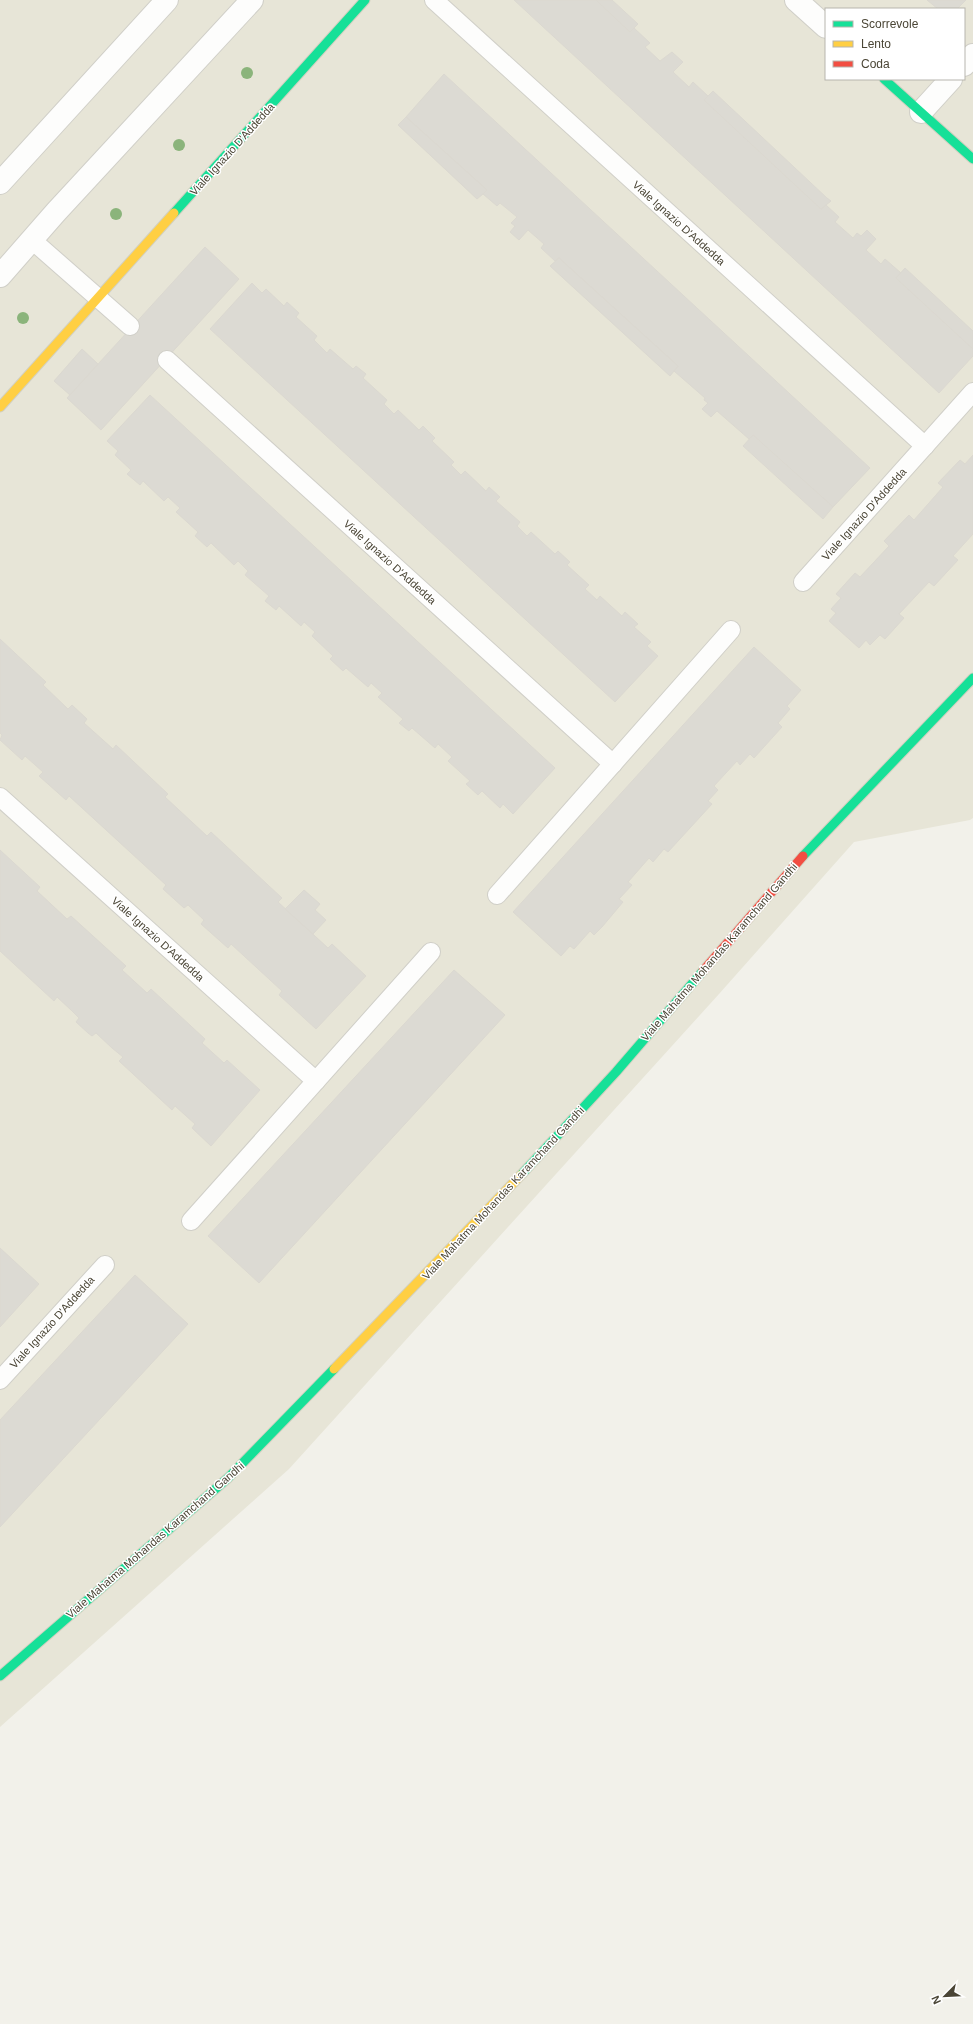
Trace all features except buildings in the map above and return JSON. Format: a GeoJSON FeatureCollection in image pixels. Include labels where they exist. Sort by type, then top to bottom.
{"type":"FeatureCollection","features":[{"type":"Feature","properties":{"kind":"street"},"geometry":{"type":"LineString","coordinates":[[0,183],[167,0]]}},
{"type":"Feature","properties":{"kind":"street"},"geometry":{"type":"LineString","coordinates":[[0,276],[252,0]]}},
{"type":"Feature","properties":{"kind":"street","name":"Viale Ignazio D'Addedda"},"geometry":{"type":"LineString","coordinates":[[0,408],[365,0]]}},
{"type":"Feature","properties":{"kind":"street"},"geometry":{"type":"LineString","coordinates":[[796,0],[825,26]]}},
{"type":"Feature","properties":{"kind":"street"},"geometry":{"type":"LineString","coordinates":[[965,64],[973,55]]}},
{"type":"Feature","properties":{"kind":"street"},"geometry":{"type":"LineString","coordinates":[[885,80],[973,158]]}},
{"type":"Feature","properties":{"kind":"street"},"geometry":{"type":"LineString","coordinates":[[921,112],[950,80]]}},
{"type":"Feature","properties":{"kind":"street","name":"Viale Mahatma Mohandas Karamchand Gandhi"},"geometry":{"type":"LineString","coordinates":[[0,1676],[234,1473],[485,1214],[616,1072],[814,843],[973,678]]}},
{"type":"Feature","properties":{"kind":"lane","name":"Viale Ignazio D'Addedda"},"geometry":{"type":"LineString","coordinates":[[434,0],[925,446]]}},
{"type":"Feature","properties":{"kind":"lane"},"geometry":{"type":"LineString","coordinates":[[32,240],[99,297],[130,326]]}},
{"type":"Feature","properties":{"kind":"lane","name":"Viale Ignazio D'Addedda"},"geometry":{"type":"LineString","coordinates":[[167,360],[613,764]]}},
{"type":"Feature","properties":{"kind":"lane","name":"Viale Ignazio D'Addedda"},"geometry":{"type":"LineString","coordinates":[[803,582],[973,392]]}},
{"type":"Feature","properties":{"kind":"lane"},"geometry":{"type":"LineString","coordinates":[[497,894],[731,630]]}},
{"type":"Feature","properties":{"kind":"lane","name":"Viale Ignazio D'Addedda"},"geometry":{"type":"LineString","coordinates":[[0,797],[316,1081]]}},
{"type":"Feature","properties":{"kind":"lane"},"geometry":{"type":"LineString","coordinates":[[191,1221],[431,952]]}},
{"type":"Feature","properties":{"kind":"lane","name":"Viale Ignazio D'Addedda"},"geometry":{"type":"LineString","coordinates":[[0,1380],[105,1265]]}},
{"type":"Feature","properties":{"kind":"shaded area"},"geometry":{"type":"Polygon","coordinates":[[[0,0],[973,0],[973,818],[970,820],[854,842],[719,994],[289,1469],[0,1727],[0,0]]]}},
{"type":"Feature","properties":{"kind":"traffic: fast"},"geometry":{"type":"LineString","coordinates":[[174,213],[365,0]]}},
{"type":"Feature","properties":{"kind":"traffic: fast"},"geometry":{"type":"LineString","coordinates":[[885,80],[973,159]]}},
{"type":"Feature","properties":{"kind":"traffic: fast"},"geometry":{"type":"LineString","coordinates":[[803,856],[973,678]]}},
{"type":"Feature","properties":{"kind":"traffic: fast"},"geometry":{"type":"LineString","coordinates":[[521,1175],[616,1072],[703,971]]}},
{"type":"Feature","properties":{"kind":"traffic: fast"},"geometry":{"type":"LineString","coordinates":[[0,1676],[228,1478],[334,1369]]}},
{"type":"Feature","properties":{"kind":"traffic: slow"},"geometry":{"type":"LineString","coordinates":[[0,407],[174,213]]}},
{"type":"Feature","properties":{"kind":"traffic: slow"},"geometry":{"type":"LineString","coordinates":[[334,1369],[521,1175]]}},
{"type":"Feature","properties":{"kind":"traffic: jam"},"geometry":{"type":"LineString","coordinates":[[703,971],[803,856]]}}]}
